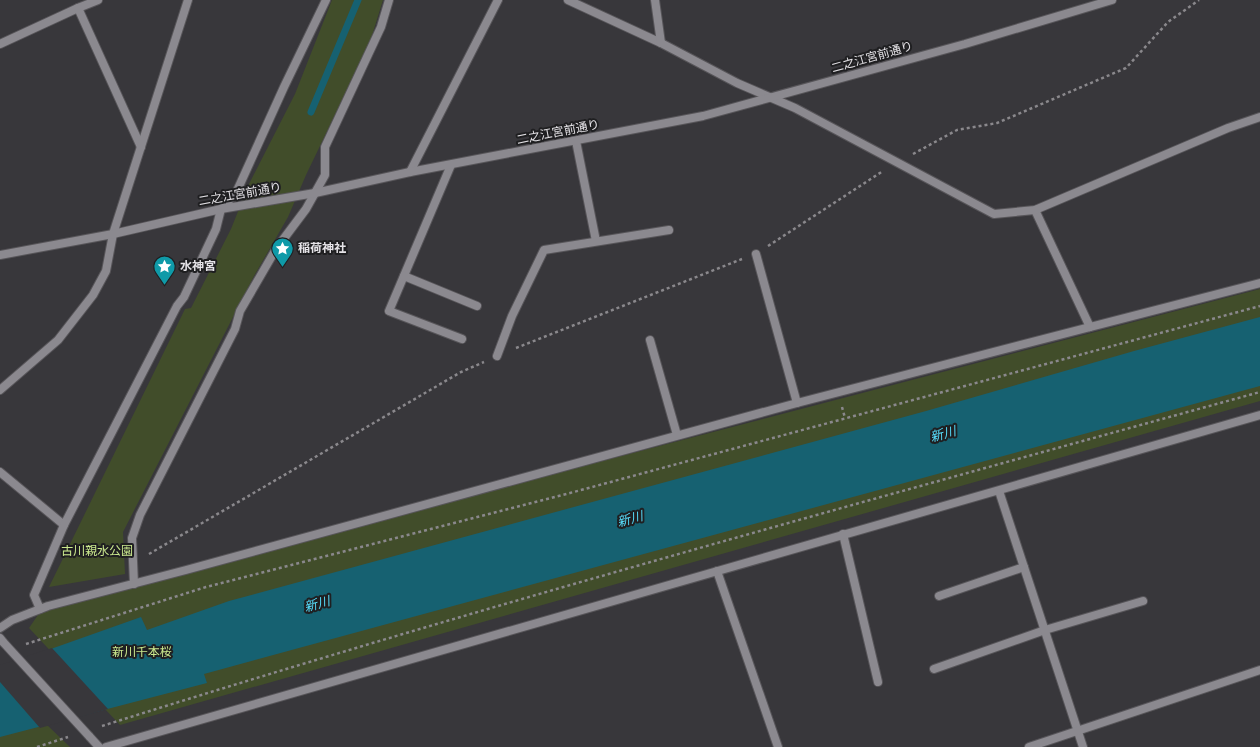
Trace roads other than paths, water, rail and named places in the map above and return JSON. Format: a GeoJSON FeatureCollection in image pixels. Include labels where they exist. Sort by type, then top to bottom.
{"type":"FeatureCollection","features":[{"type":"Feature","properties":{"kind":"street"},"geometry":{"type":"LineString","coordinates":[[0,44],[98,0]]}},
{"type":"Feature","properties":{"kind":"street"},"geometry":{"type":"LineString","coordinates":[[0,390],[58,340],[93,294],[106,271],[113,234],[188,0]]}},
{"type":"Feature","properties":{"kind":"street"},"geometry":{"type":"LineString","coordinates":[[40,609],[34,595],[64,525],[177,306],[184,297],[216,229],[221,209],[236,193],[284,87],[326,0]]}},
{"type":"Feature","properties":{"kind":"street"},"geometry":{"type":"LineString","coordinates":[[134,584],[132,538],[140,515],[234,328],[240,311],[276,249],[315,193],[325,175],[325,147],[381,27],[389,0]]}},
{"type":"Feature","properties":{"kind":"street"},"geometry":{"type":"LineString","coordinates":[[410,172],[498,0]]}},
{"type":"Feature","properties":{"kind":"street"},"geometry":{"type":"LineString","coordinates":[[568,0],[661,43],[737,83],[772,98],[994,214],[1035,210],[1228,128],[1260,117]]}},
{"type":"Feature","properties":{"kind":"street"},"geometry":{"type":"LineString","coordinates":[[655,0],[661,43]]}},
{"type":"Feature","properties":{"kind":"street","name":"二之江宮前通り"},"geometry":{"type":"LineString","coordinates":[[0,255],[113,234],[221,209],[315,193],[410,172],[703,116],[965,44],[1112,0]]}},
{"type":"Feature","properties":{"kind":"street"},"geometry":{"type":"LineString","coordinates":[[78,8],[141,148]]}},
{"type":"Feature","properties":{"kind":"street"},"geometry":{"type":"LineString","coordinates":[[576,141],[596,241]]}},
{"type":"Feature","properties":{"kind":"street"},"geometry":{"type":"LineString","coordinates":[[451,165],[389,311],[462,339]]}},
{"type":"Feature","properties":{"kind":"street"},"geometry":{"type":"LineString","coordinates":[[1035,210],[1090,327]]}},
{"type":"Feature","properties":{"kind":"street"},"geometry":{"type":"LineString","coordinates":[[498,356],[512,316],[544,250],[669,230]]}},
{"type":"Feature","properties":{"kind":"street"},"geometry":{"type":"LineString","coordinates":[[756,254],[797,403]]}},
{"type":"Feature","properties":{"kind":"street"},"geometry":{"type":"LineString","coordinates":[[404,276],[477,306]]}},
{"type":"Feature","properties":{"kind":"street"},"geometry":{"type":"LineString","coordinates":[[0,628],[12,620],[40,609],[677,435],[1260,283]]}},
{"type":"Feature","properties":{"kind":"street"},"geometry":{"type":"LineString","coordinates":[[650,340],[677,435]]}},
{"type":"Feature","properties":{"kind":"street"},"geometry":{"type":"LineString","coordinates":[[106,747],[1260,415]]}},
{"type":"Feature","properties":{"kind":"street"},"geometry":{"type":"LineString","coordinates":[[0,472],[64,525]]}},
{"type":"Feature","properties":{"kind":"street"},"geometry":{"type":"LineString","coordinates":[[999,491],[1083,747]]}},
{"type":"Feature","properties":{"kind":"street"},"geometry":{"type":"LineString","coordinates":[[843,534],[878,682]]}},
{"type":"Feature","properties":{"kind":"street"},"geometry":{"type":"LineString","coordinates":[[939,596],[1024,567]]}},
{"type":"Feature","properties":{"kind":"street"},"geometry":{"type":"LineString","coordinates":[[717,571],[778,747]]}},
{"type":"Feature","properties":{"kind":"street"},"geometry":{"type":"LineString","coordinates":[[934,669],[1045,630],[1143,601]]}},
{"type":"Feature","properties":{"kind":"street"},"geometry":{"type":"LineString","coordinates":[[2,640],[99,747]]}},
{"type":"Feature","properties":{"kind":"street"},"geometry":{"type":"LineString","coordinates":[[1030,747],[1260,670]]}},
{"type":"Feature","properties":{"kind":"water","name":"新川"},"geometry":{"type":"Polygon","coordinates":[[[1260,317],[1260,386],[204,674],[207,683],[0,737],[0,667],[141,617],[147,630],[229,601],[926,411],[1134,351],[1260,317]]]}},
{"type":"Feature","properties":{"kind":"waterway"},"geometry":{"type":"LineString","coordinates":[[311,112],[358,0]]}},
{"type":"Feature","properties":{"kind":"place","name":"稲荷神社"},"geometry":{"type":"Point","coordinates":[282,268]}},
{"type":"Feature","properties":{"kind":"place","name":"水神宮"},"geometry":{"type":"Point","coordinates":[164,286]}},
{"type":"Feature","properties":{"kind":"park label","name":"古川親水公園"},"geometry":{"type":"Point","coordinates":[97,551]}},
{"type":"Feature","properties":{"kind":"park label","name":"新川千本桜"},"geometry":{"type":"Point","coordinates":[142,652]}}]}
